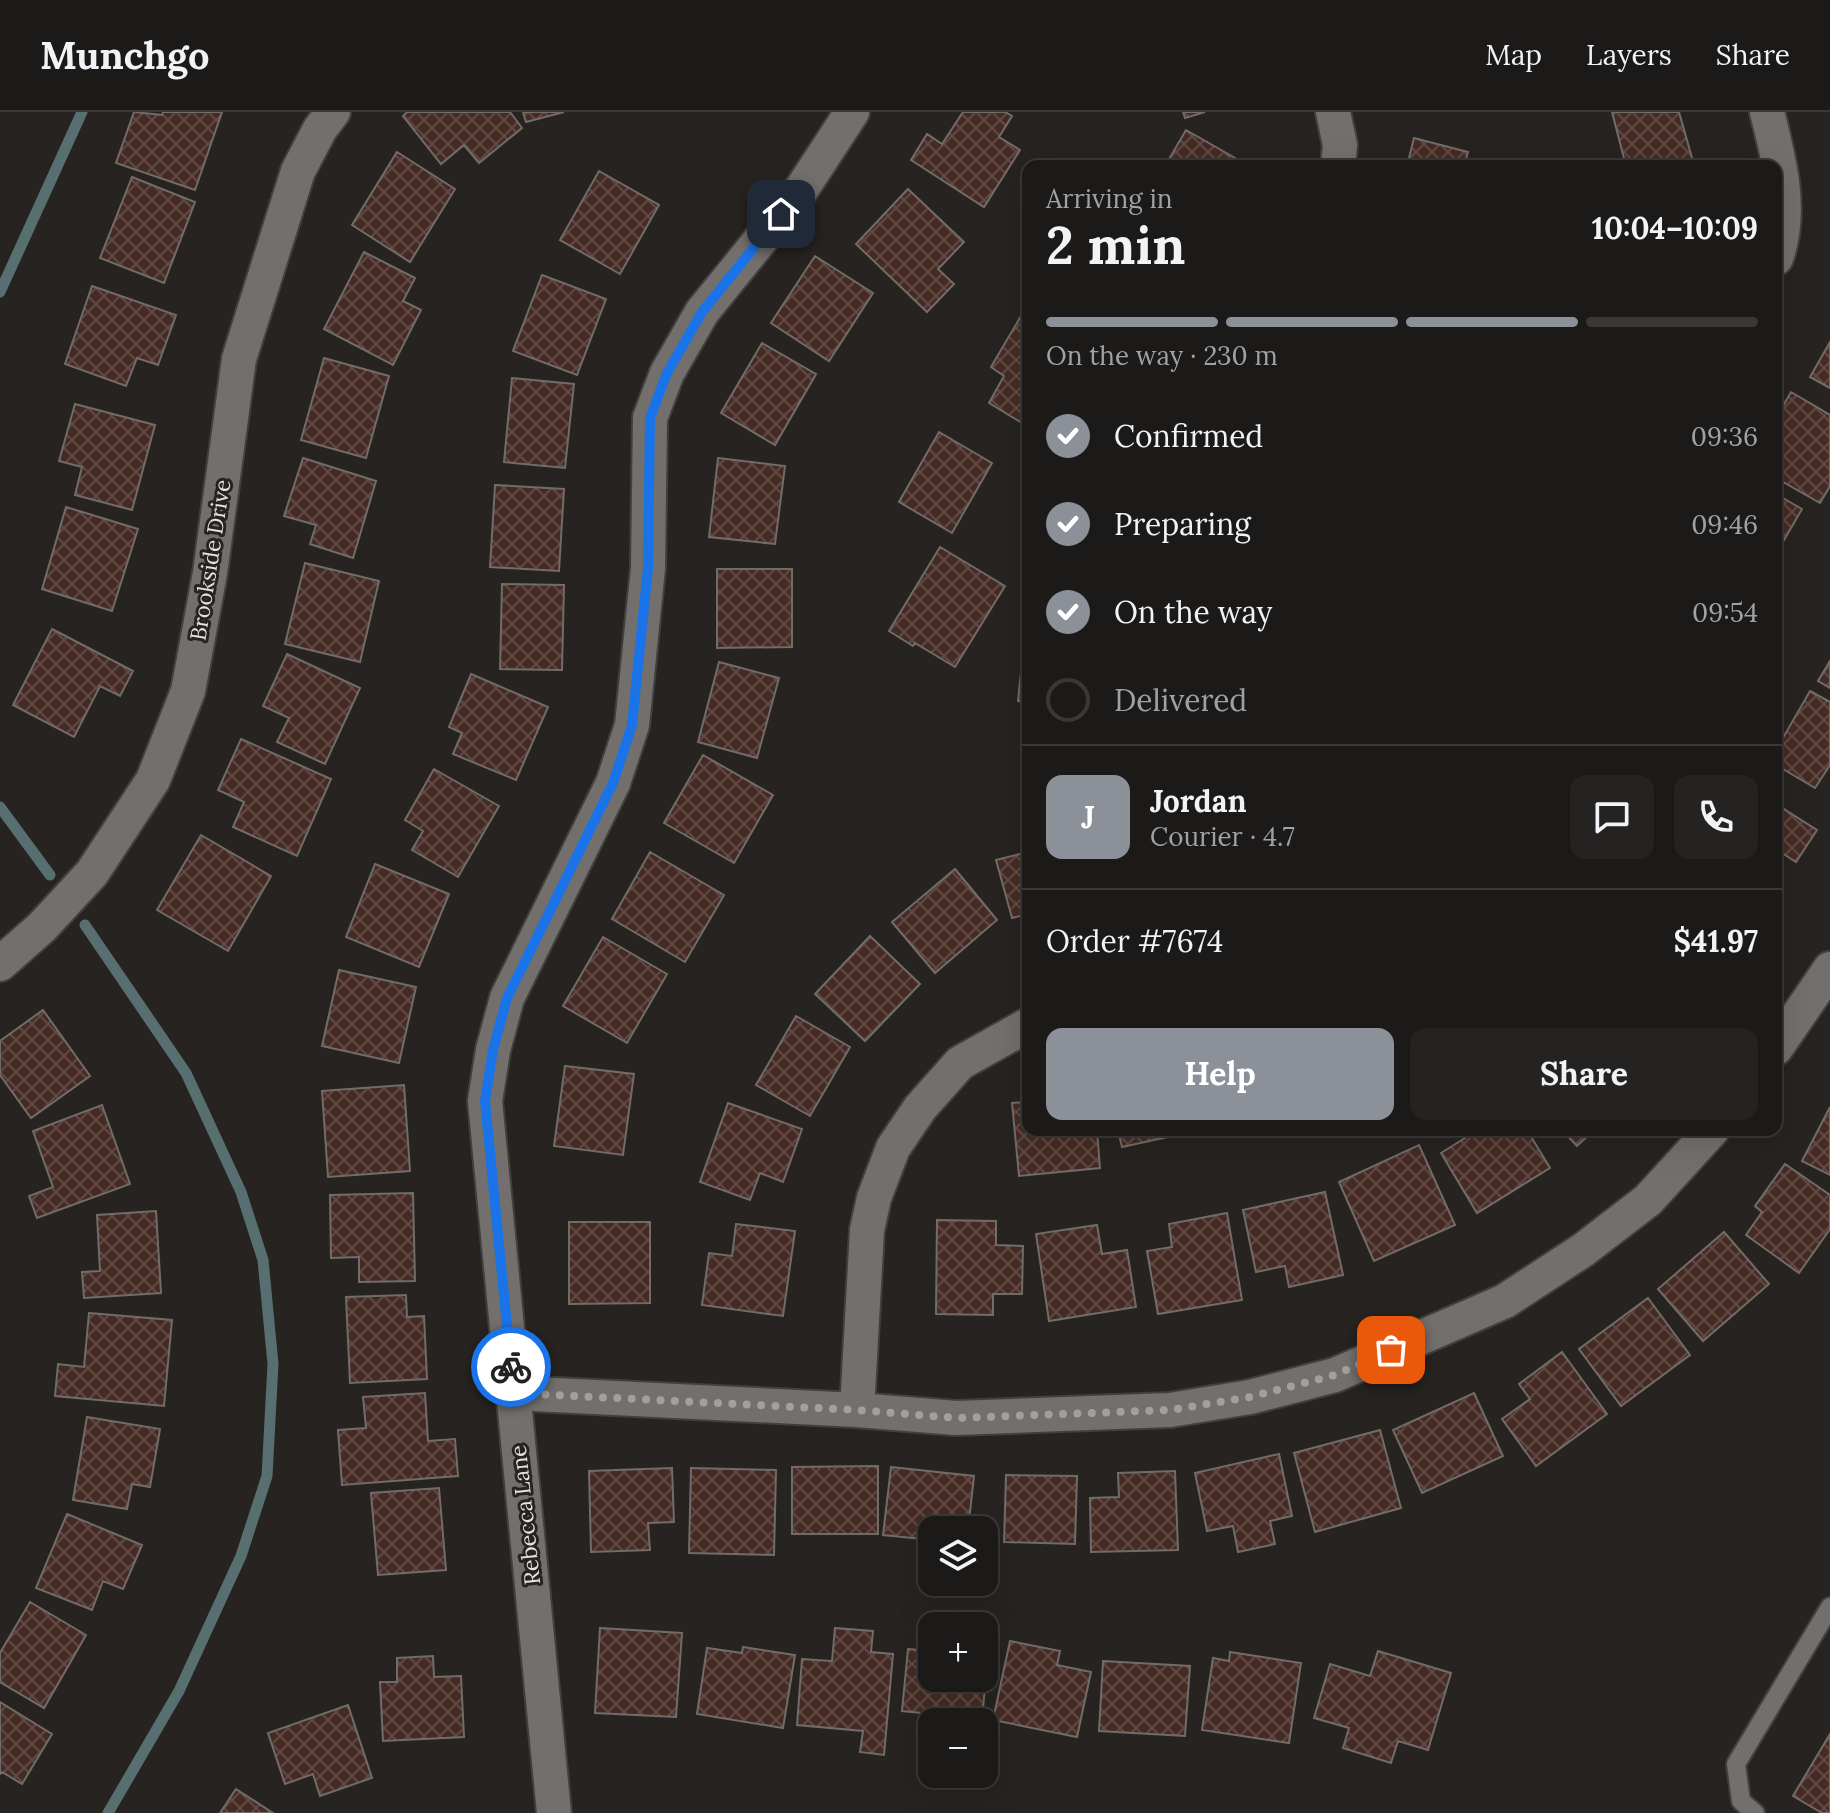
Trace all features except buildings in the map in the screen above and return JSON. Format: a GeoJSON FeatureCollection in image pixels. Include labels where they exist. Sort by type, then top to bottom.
{"type":"FeatureCollection","features":[{"type":"Feature","properties":{"kind":"street","name":"Brookside Drive"},"geometry":{"type":"LineString","coordinates":[[0,964],[42,927],[92,873],[153,780],[188,691],[210,573],[239,359],[298,171],[320,129],[333,112]]}},
{"type":"Feature","properties":{"kind":"street","name":"Rebecca Lane"},"geometry":{"type":"LineString","coordinates":[[554,1813],[485,1101],[493,1050],[507,998],[613,783],[632,725],[648,568],[650,418],[667,373],[702,312],[801,190],[852,112]]}},
{"type":"Feature","properties":{"kind":"street"},"geometry":{"type":"LineString","coordinates":[[1333,112],[1340,145],[1339,160]]}},
{"type":"Feature","properties":{"kind":"street"},"geometry":{"type":"LineString","coordinates":[[1767,112],[1779,160]]}},
{"type":"Feature","properties":{"kind":"street"},"geometry":{"type":"LineString","coordinates":[[1782,182],[1782,241]]}},
{"type":"Feature","properties":{"kind":"street"},"geometry":{"type":"LineString","coordinates":[[1782,1039],[1830,969]]}},
{"type":"Feature","properties":{"kind":"street"},"geometry":{"type":"LineString","coordinates":[[857,1410],[867,1230],[874,1198],[893,1148],[920,1108],[960,1063],[1022,1028]]}},
{"type":"Feature","properties":{"kind":"street"},"geometry":{"type":"LineString","coordinates":[[514,1393],[956,1418],[1170,1410],[1250,1397],[1335,1375],[1505,1301],[1583,1250],[1648,1200],[1707,1136]]}},
{"type":"Feature","properties":{"kind":"lane"},"geometry":{"type":"LineString","coordinates":[[1755,1813],[1741,1801],[1736,1764],[1830,1607]]}},
{"type":"Feature","properties":{"kind":"waterway"},"geometry":{"type":"LineString","coordinates":[[0,292],[82,112]]}},
{"type":"Feature","properties":{"kind":"waterway"},"geometry":{"type":"LineString","coordinates":[[0,807],[50,875]]}},
{"type":"Feature","properties":{"kind":"waterway"},"geometry":{"type":"LineString","coordinates":[[85,925],[186,1073],[241,1192],[263,1260],[273,1364],[267,1476],[241,1556],[179,1691],[108,1813]]}},
{"type":"Feature","properties":{"kind":"way so far"},"geometry":{"type":"LineString","coordinates":[[511,1367],[514,1393],[956,1418],[1170,1410],[1250,1397],[1335,1375],[1391,1350]]}},
{"type":"Feature","properties":{"kind":"route"},"geometry":{"type":"LineString","coordinates":[[511,1367],[485,1101],[493,1050],[507,998],[613,783],[632,725],[648,568],[650,418],[667,373],[702,312],[781,214]]}}]}
